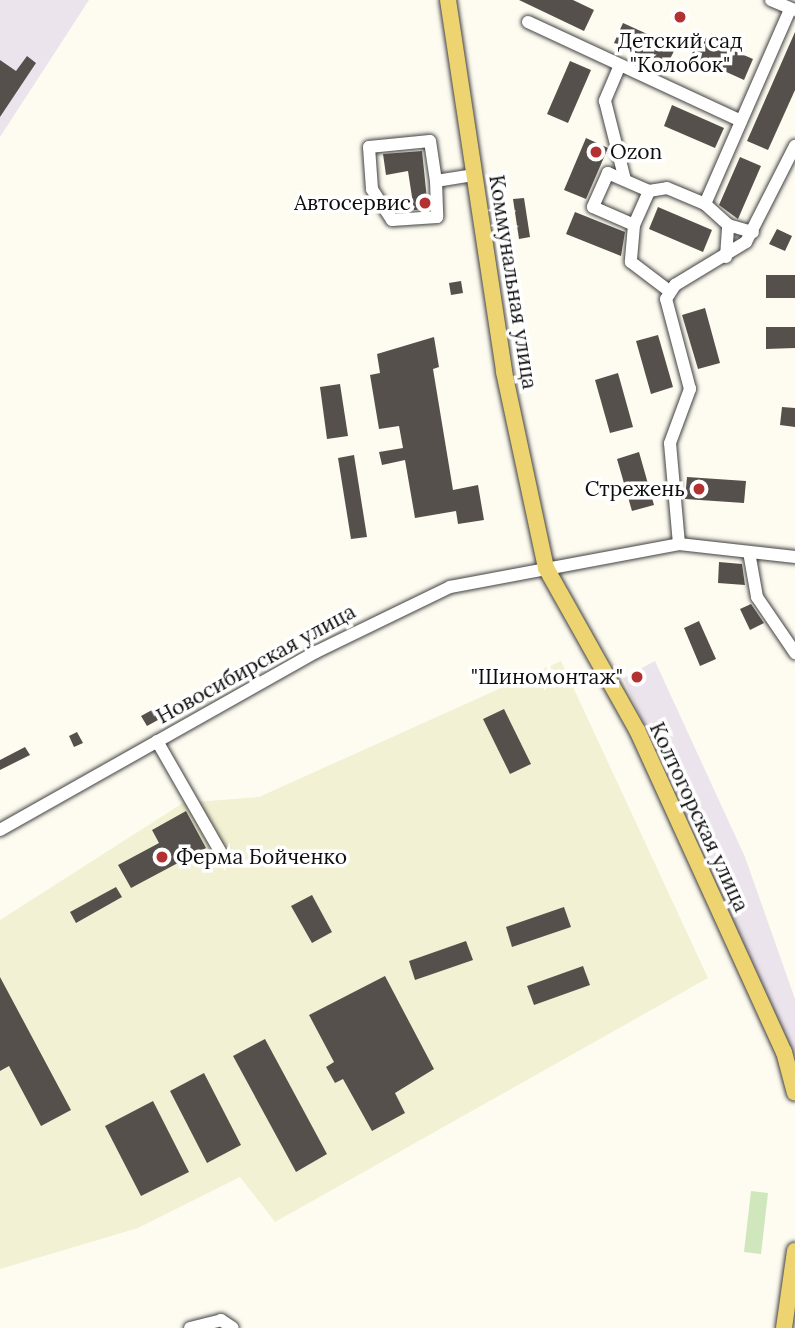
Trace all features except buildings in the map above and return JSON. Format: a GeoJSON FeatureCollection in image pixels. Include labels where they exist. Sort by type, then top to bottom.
{"type":"FeatureCollection","features":[{"type":"Feature","properties":{"kind":"main road","name":"Коммунальная улица"},"geometry":{"type":"LineString","coordinates":[[447,0],[504,372],[546,568]]}},
{"type":"Feature","properties":{"kind":"main road","name":"Колтогорская улица"},"geometry":{"type":"LineString","coordinates":[[546,568],[637,730],[784,1052],[795,1093]]}},
{"type":"Feature","properties":{"kind":"main road"},"geometry":{"type":"LineString","coordinates":[[784,1328],[795,1251]]}},
{"type":"Feature","properties":{"kind":"street"},"geometry":{"type":"LineString","coordinates":[[705,204],[792,9],[771,0]]}},
{"type":"Feature","properties":{"kind":"street"},"geometry":{"type":"LineString","coordinates":[[528,22],[741,121]]}},
{"type":"Feature","properties":{"kind":"street"},"geometry":{"type":"LineString","coordinates":[[620,65],[605,101],[625,180]]}},
{"type":"Feature","properties":{"kind":"street"},"geometry":{"type":"LineString","coordinates":[[429,141],[436,181],[437,218],[391,220],[372,189],[369,146],[429,141]]}},
{"type":"Feature","properties":{"kind":"street"},"geometry":{"type":"LineString","coordinates":[[669,291],[726,257],[753,232],[795,146]]}},
{"type":"Feature","properties":{"kind":"street"},"geometry":{"type":"LineString","coordinates":[[634,225],[593,207],[608,173],[649,191],[667,188],[705,204],[728,225],[753,232]]}},
{"type":"Feature","properties":{"kind":"street"},"geometry":{"type":"LineString","coordinates":[[436,181],[475,176]]}},
{"type":"Feature","properties":{"kind":"street"},"geometry":{"type":"LineString","coordinates":[[649,191],[634,225],[631,262],[669,291],[690,389],[670,443],[679,544]]}},
{"type":"Feature","properties":{"kind":"street"},"geometry":{"type":"LineString","coordinates":[[726,257],[728,225]]}},
{"type":"Feature","properties":{"kind":"street","name":"Новосибирская улица"},"geometry":{"type":"LineString","coordinates":[[0,830],[395,609],[461,584],[679,544],[795,557]]}},
{"type":"Feature","properties":{"kind":"street"},"geometry":{"type":"LineString","coordinates":[[749,552],[757,597],[795,653]]}},
{"type":"Feature","properties":{"kind":"street"},"geometry":{"type":"LineString","coordinates":[[157,741],[219,851]]}},
{"type":"Feature","properties":{"kind":"street"},"geometry":{"type":"LineString","coordinates":[[190,1328],[221,1320],[233,1328]]}},
{"type":"Feature","properties":{"kind":"shaded area"},"geometry":{"type":"Polygon","coordinates":[[[0,0],[89,0],[0,137],[0,0]]]}},
{"type":"Feature","properties":{"kind":"shaded area"},"geometry":{"type":"Polygon","coordinates":[[[655,661],[745,857],[795,999],[795,1056],[623,678],[655,661]]]}},
{"type":"Feature","properties":{"kind":"green space"},"geometry":{"type":"Polygon","coordinates":[[[561,661],[708,978],[275,1222],[240,1177],[138,1228],[0,1269],[0,920],[183,803],[259,797],[561,661]]]}},
{"type":"Feature","properties":{"kind":"green space"},"geometry":{"type":"Polygon","coordinates":[[[751,1191],[768,1193],[761,1254],[744,1252],[751,1191]]]}},
{"type":"Feature","properties":{"kind":"place","name":"Детский сад \"Колобок\""},"geometry":{"type":"Point","coordinates":[680,17]}},
{"type":"Feature","properties":{"kind":"place","name":"Ozon"},"geometry":{"type":"Point","coordinates":[596,152]}},
{"type":"Feature","properties":{"kind":"place","name":"Автосервис"},"geometry":{"type":"Point","coordinates":[425,203]}},
{"type":"Feature","properties":{"kind":"place","name":"Стрежень"},"geometry":{"type":"Point","coordinates":[699,489]}},
{"type":"Feature","properties":{"kind":"place","name":"\"Шиномонтаж\""},"geometry":{"type":"Point","coordinates":[637,677]}},
{"type":"Feature","properties":{"kind":"place","name":"Ферма Бойченко"},"geometry":{"type":"Point","coordinates":[162,857]}}]}
